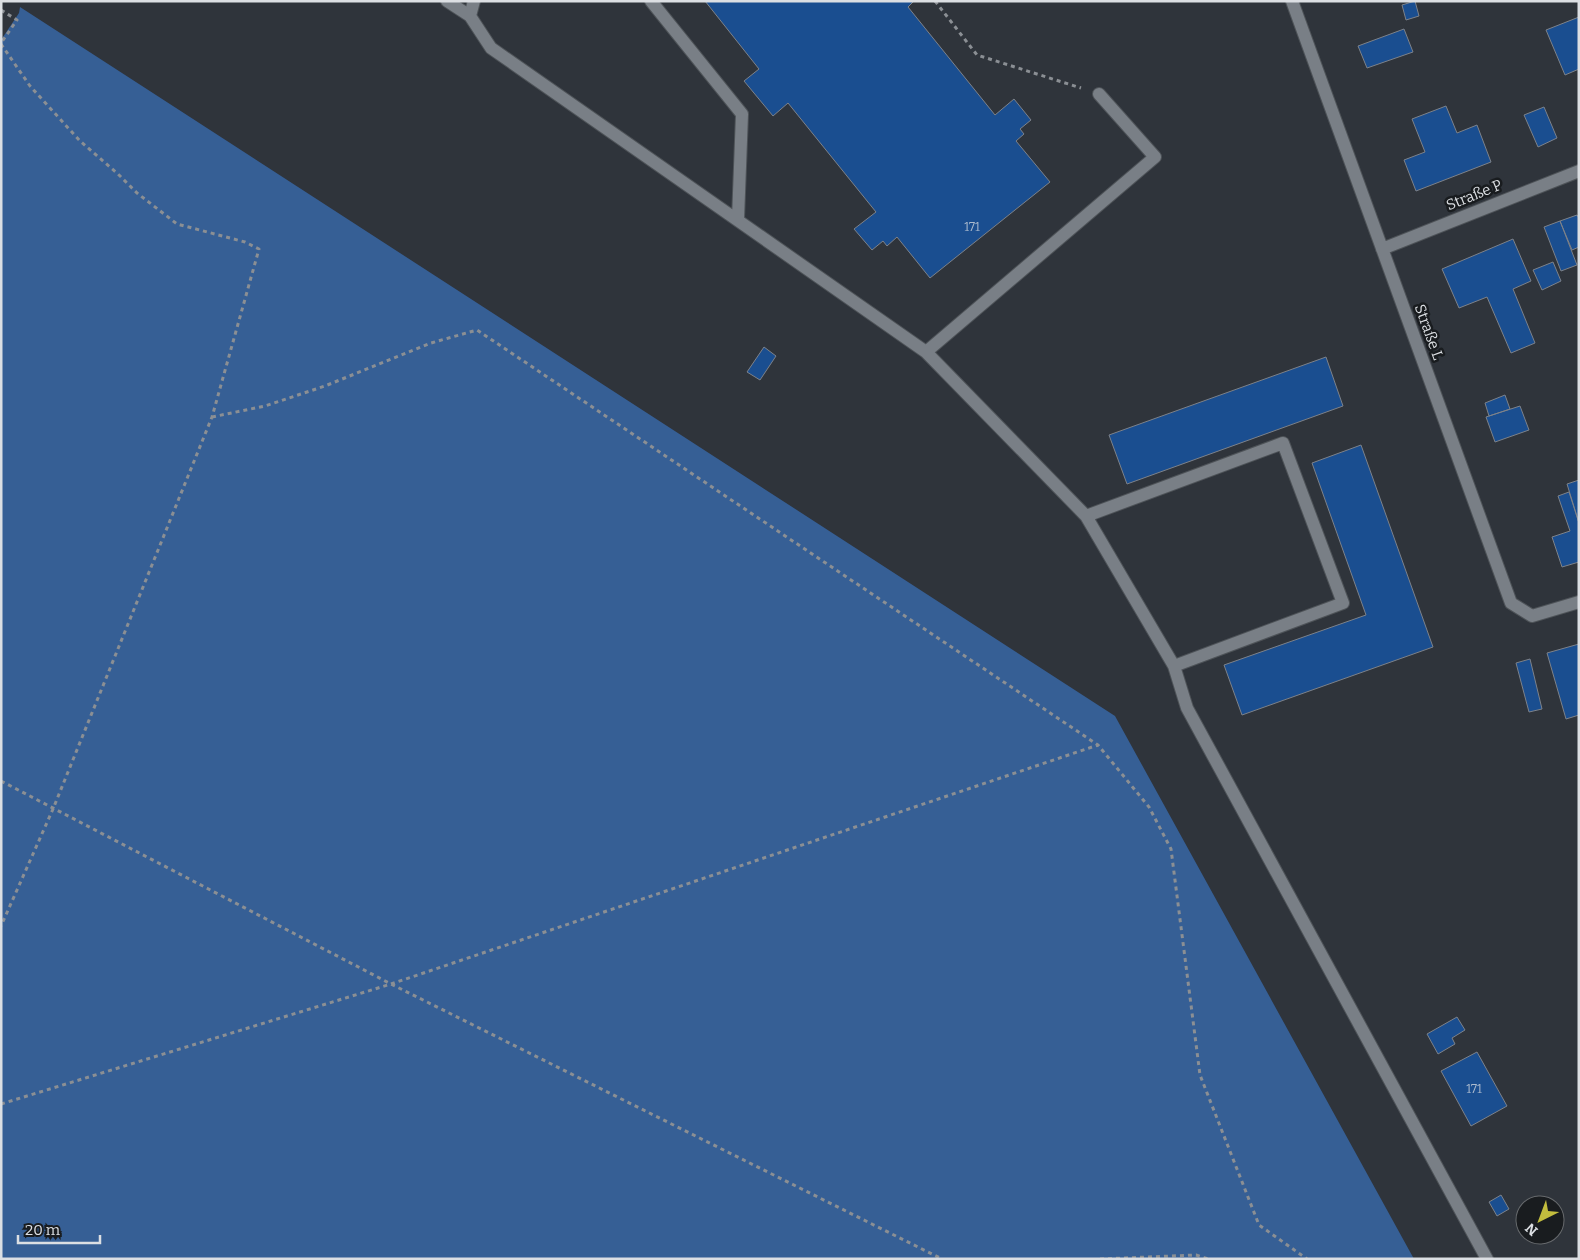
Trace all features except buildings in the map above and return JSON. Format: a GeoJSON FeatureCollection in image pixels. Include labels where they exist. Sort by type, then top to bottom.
{"type":"FeatureCollection","features":[{"type":"Feature","properties":{"kind":"street"},"geometry":{"type":"LineString","coordinates":[[447,1],[470,16],[491,48],[926,352],[1086,516],[1174,666],[1187,708],[1487,1259]]}},
{"type":"Feature","properties":{"kind":"street"},"geometry":{"type":"LineString","coordinates":[[470,16],[474,1]]}},
{"type":"Feature","properties":{"kind":"street"},"geometry":{"type":"LineString","coordinates":[[651,1],[742,114],[738,219]]}},
{"type":"Feature","properties":{"kind":"street","name":"Straße L"},"geometry":{"type":"LineString","coordinates":[[1292,1],[1511,603],[1532,616],[1579,602]]}},
{"type":"Feature","properties":{"kind":"street"},"geometry":{"type":"LineString","coordinates":[[926,352],[1155,157],[1099,94]]}},
{"type":"Feature","properties":{"kind":"street","name":"Straße P"},"geometry":{"type":"LineString","coordinates":[[1382,249],[1579,171]]}},
{"type":"Feature","properties":{"kind":"street"},"geometry":{"type":"LineString","coordinates":[[1086,516],[1283,443],[1343,603],[1174,666]]}},
{"type":"Feature","properties":{"kind":"path"},"geometry":{"type":"LineString","coordinates":[[935,1],[977,55],[1099,94]]}},
{"type":"Feature","properties":{"kind":"path"},"geometry":{"type":"LineString","coordinates":[[1,10],[17,20],[1,44],[30,86],[80,141],[137,193],[177,224],[245,242],[259,249],[212,417],[53,809],[1,926]]}},
{"type":"Feature","properties":{"kind":"path"},"geometry":{"type":"LineString","coordinates":[[212,417],[265,406],[325,386],[431,343],[477,330],[1098,745],[1148,807],[1171,849],[1200,1075],[1259,1225],[1307,1259]]}},
{"type":"Feature","properties":{"kind":"path"},"geometry":{"type":"LineString","coordinates":[[1,1104],[391,984],[1098,745]]}},
{"type":"Feature","properties":{"kind":"path"},"geometry":{"type":"LineString","coordinates":[[1,781],[391,984],[942,1259]]}},
{"type":"Feature","properties":{"kind":"path"},"geometry":{"type":"LineString","coordinates":[[1100,1259],[1196,1255],[1208,1259]]}},
{"type":"Feature","properties":{"kind":"shaded area"},"geometry":{"type":"Polygon","coordinates":[[[20,7],[1115,716],[1414,1259],[1,1259],[1,40],[19,13],[20,7]]]}}]}
